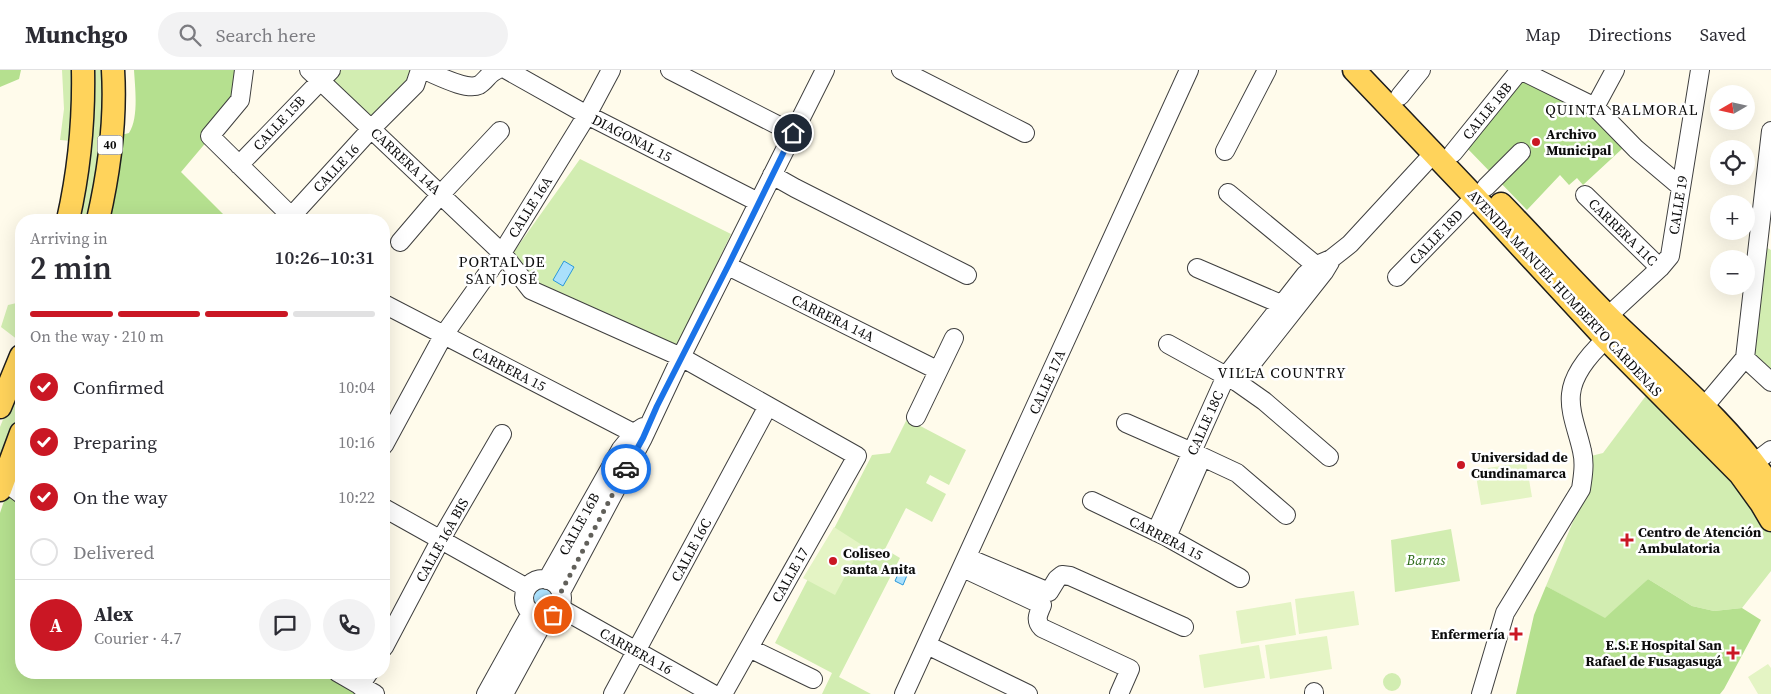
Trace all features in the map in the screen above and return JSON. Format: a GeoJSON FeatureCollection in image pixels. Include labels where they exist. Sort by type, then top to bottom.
{"type":"FeatureCollection","features":[{"type":"Feature","properties":{"kind":"main road","name":"40"},"geometry":{"type":"LineString","coordinates":[[69,214],[81,143],[83,70]]}},
{"type":"Feature","properties":{"kind":"main road","name":"40"},"geometry":{"type":"LineString","coordinates":[[99,214],[110,143],[114,85],[113,70]]}},
{"type":"Feature","properties":{"kind":"main road","name":"AVENIDA MANUEL HUMBERTO CÁRDENAS"},"geometry":{"type":"LineString","coordinates":[[1354,70],[1443,154],[1703,408],[1760,471],[1771,520]]}},
{"type":"Feature","properties":{"kind":"main road","name":"AVENIDA MANUEL HUMBERTO CÁRDENAS"},"geometry":{"type":"LineString","coordinates":[[1376,70],[1400,96],[1443,154]]}},
{"type":"Feature","properties":{"kind":"main road","name":"AVENIDA MANUEL HUMBERTO CÁRDENAS"},"geometry":{"type":"LineString","coordinates":[[1480,192],[1606,339],[1760,471]]}},
{"type":"Feature","properties":{"kind":"main road"},"geometry":{"type":"LineString","coordinates":[[0,407],[15,371]]}},
{"type":"Feature","properties":{"kind":"main road"},"geometry":{"type":"LineString","coordinates":[[8,489],[15,459]]}},
{"type":"Feature","properties":{"kind":"street"},"geometry":{"type":"LineString","coordinates":[[244,70],[240,100],[210,136],[285,214]]}},
{"type":"Feature","properties":{"kind":"street"},"geometry":{"type":"LineString","coordinates":[[422,70],[472,87],[481,84],[493,71],[497,70]]}},
{"type":"Feature","properties":{"kind":"street","name":"CALLE 16"},"geometry":{"type":"LineString","coordinates":[[293,214],[371,129],[415,85],[422,70]]}},
{"type":"Feature","properties":{"kind":"street","name":"DIAGONAL 15"},"geometry":{"type":"LineString","coordinates":[[507,70],[587,115],[758,202]]}},
{"type":"Feature","properties":{"kind":"street","name":"CALLE 16A"},"geometry":{"type":"LineString","coordinates":[[390,434],[443,336],[502,253],[587,115],[611,70]]}},
{"type":"Feature","properties":{"kind":"street"},"geometry":{"type":"LineString","coordinates":[[670,70],[793,133]]}},
{"type":"Feature","properties":{"kind":"street","name":"CALLE 16B"},"geometry":{"type":"LineString","coordinates":[[504,694],[682,356],[825,70]]}},
{"type":"Feature","properties":{"kind":"street"},"geometry":{"type":"LineString","coordinates":[[901,70],[1025,133]]}},
{"type":"Feature","properties":{"kind":"street","name":"CALLE 17A"},"geometry":{"type":"LineString","coordinates":[[904,694],[1189,70]]}},
{"type":"Feature","properties":{"kind":"street"},"geometry":{"type":"LineString","coordinates":[[1225,151],[1267,70]]}},
{"type":"Feature","properties":{"kind":"street"},"geometry":{"type":"LineString","coordinates":[[1400,96],[1421,70]]}},
{"type":"Feature","properties":{"kind":"street"},"geometry":{"type":"LineString","coordinates":[[1520,70],[1595,107],[1636,149],[1681,188]]}},
{"type":"Feature","properties":{"kind":"street","name":"CALLE 18B"},"geometry":{"type":"LineString","coordinates":[[1443,154],[1520,70]]}},
{"type":"Feature","properties":{"kind":"street"},"geometry":{"type":"LineString","coordinates":[[1595,107],[1615,70]]}},
{"type":"Feature","properties":{"kind":"street","name":"CALLE 19"},"geometry":{"type":"LineString","coordinates":[[1608,316],[1660,268],[1670,256],[1700,70]]}},
{"type":"Feature","properties":{"kind":"street","name":"CARRERA 14A"},"geometry":{"type":"LineString","coordinates":[[320,73],[371,129],[502,253],[531,290],[682,356],[857,456]]}},
{"type":"Feature","properties":{"kind":"street","name":"CALLE 15B"},"geometry":{"type":"LineString","coordinates":[[239,166],[320,73]]}},
{"type":"Feature","properties":{"kind":"street"},"geometry":{"type":"LineString","coordinates":[[400,242],[441,194],[500,131]]}},
{"type":"Feature","properties":{"kind":"street"},"geometry":{"type":"LineString","coordinates":[[1703,408],[1745,358],[1765,241],[1771,139]]}},
{"type":"Feature","properties":{"kind":"street","name":"CALLE 18D"},"geometry":{"type":"LineString","coordinates":[[1397,277],[1521,152]]}},
{"type":"Feature","properties":{"kind":"street","name":"CALLE 18C"},"geometry":{"type":"LineString","coordinates":[[1161,534],[1232,379],[1288,307],[1305,275],[1324,266],[1350,244],[1443,154]]}},
{"type":"Feature","properties":{"kind":"street"},"geometry":{"type":"LineString","coordinates":[[772,175],[967,275]]}},
{"type":"Feature","properties":{"kind":"street"},"geometry":{"type":"LineString","coordinates":[[1228,193],[1324,266]]}},
{"type":"Feature","properties":{"kind":"street","name":"CARRERA 11C"},"geometry":{"type":"LineString","coordinates":[[1585,195],[1660,268]]}},
{"type":"Feature","properties":{"kind":"street","name":"CARRERA 14A"},"geometry":{"type":"LineString","coordinates":[[728,266],[937,370]]}},
{"type":"Feature","properties":{"kind":"street"},"geometry":{"type":"LineString","coordinates":[[1197,268],[1288,307]]}},
{"type":"Feature","properties":{"kind":"street","name":"CARRERA 15"},"geometry":{"type":"LineString","coordinates":[[390,307],[443,336],[642,431]]}},
{"type":"Feature","properties":{"kind":"street"},"geometry":{"type":"LineString","coordinates":[[916,417],[954,338]]}},
{"type":"Feature","properties":{"kind":"street"},"geometry":{"type":"LineString","coordinates":[[1481,694],[1505,613],[1581,489],[1584,473],[1583,453],[1574,420],[1571,394],[1575,377],[1598,346],[1606,339]]}},
{"type":"Feature","properties":{"kind":"street"},"geometry":{"type":"LineString","coordinates":[[1168,344],[1232,379],[1264,401],[1329,457]]}},
{"type":"Feature","properties":{"kind":"street"},"geometry":{"type":"LineString","coordinates":[[1745,358],[1771,382]]}},
{"type":"Feature","properties":{"kind":"street","name":"CALLE 16C"},"geometry":{"type":"LineString","coordinates":[[613,694],[768,406]]}},
{"type":"Feature","properties":{"kind":"street"},"geometry":{"type":"LineString","coordinates":[[1126,423],[1237,473],[1286,514]]}},
{"type":"Feature","properties":{"kind":"street","name":"CALLE 16B"},"geometry":{"type":"LineString","coordinates":[[547,580],[621,449],[642,431]]}},
{"type":"Feature","properties":{"kind":"street","name":"CALLE 16A BIS"},"geometry":{"type":"LineString","coordinates":[[390,636],[441,540],[502,434]]}},
{"type":"Feature","properties":{"kind":"street","name":"CALLE 17"},"geometry":{"type":"LineString","coordinates":[[723,694],[857,456]]}},
{"type":"Feature","properties":{"kind":"street","name":"CARRERA 15"},"geometry":{"type":"LineString","coordinates":[[1092,501],[1161,534],[1240,578]]}},
{"type":"Feature","properties":{"kind":"street"},"geometry":{"type":"LineString","coordinates":[[390,511],[527,588]]}},
{"type":"Feature","properties":{"kind":"street"},"geometry":{"type":"LineString","coordinates":[[965,563],[1048,592],[1057,579],[1062,576],[1070,576],[1184,627]]}},
{"type":"Feature","properties":{"kind":"street"},"geometry":{"type":"LineString","coordinates":[[965,563],[1042,605],[1037,617],[1038,623],[1042,628],[1130,669],[1119,694]]}},
{"type":"Feature","properties":{"kind":"street"},"geometry":{"type":"LineString","coordinates":[[547,580],[537,580],[527,588],[524,601],[550,608]]}},
{"type":"Feature","properties":{"kind":"street","name":"CARRERA 16"},"geometry":{"type":"LineString","coordinates":[[547,580],[556,584],[550,608],[713,694]]}},
{"type":"Feature","properties":{"kind":"street","name":"CALLE 16B"},"geometry":{"type":"LineString","coordinates":[[486,694],[550,608]]}},
{"type":"Feature","properties":{"kind":"street"},"geometry":{"type":"LineString","coordinates":[[927,645],[1028,694]]}},
{"type":"Feature","properties":{"kind":"street"},"geometry":{"type":"LineString","coordinates":[[749,648],[813,679]]}},
{"type":"Feature","properties":{"kind":"street"},"geometry":{"type":"LineString","coordinates":[[355,679],[368,684]]}},
{"type":"Feature","properties":{"kind":"green space"},"geometry":{"type":"Polygon","coordinates":[[[0,70],[21,70],[19,79],[0,87],[0,70]]]}},
{"type":"Feature","properties":{"kind":"green space"},"geometry":{"type":"Polygon","coordinates":[[[62,70],[76,70],[71,141],[60,140],[64,109],[62,70]]]}},
{"type":"Feature","properties":{"kind":"green space"},"geometry":{"type":"Polygon","coordinates":[[[90,70],[106,70],[107,85],[92,214],[76,214],[90,70]]]}},
{"type":"Feature","properties":{"kind":"green space"},"geometry":{"type":"Polygon","coordinates":[[[134,70],[240,70],[236,98],[208,140],[181,172],[223,214],[106,214],[121,135],[129,133],[132,127],[136,102],[134,70]]]}},
{"type":"Feature","properties":{"kind":"green space"},"geometry":{"type":"Polygon","coordinates":[[[339,70],[417,71],[371,125],[324,81],[339,70]]]}},
{"type":"Feature","properties":{"kind":"green space"},"geometry":{"type":"Polygon","coordinates":[[[1522,78],[1585,109],[1623,148],[1583,185],[1577,178],[1569,185],[1560,175],[1527,210],[1466,147],[1522,78]]]}},
{"type":"Feature","properties":{"kind":"green space"},"geometry":{"type":"Polygon","coordinates":[[[580,159],[731,234],[677,346],[537,284],[513,253],[580,159]]]}},
{"type":"Feature","properties":{"kind":"green space"},"geometry":{"type":"Polygon","coordinates":[[[1762,245],[1771,250],[1771,376],[1750,356],[1762,245]]]}},
{"type":"Feature","properties":{"kind":"green space"},"geometry":{"type":"Polygon","coordinates":[[[15,303],[15,338],[1,327],[8,305],[15,303]]]}},
{"type":"Feature","properties":{"kind":"green space"},"geometry":{"type":"Polygon","coordinates":[[[15,390],[15,431],[0,469],[0,427],[15,390]]]}},
{"type":"Feature","properties":{"kind":"green space","name":"Centro de Atención Ambulatoria"},"geometry":{"type":"Polygon","coordinates":[[[1648,393],[1735,477],[1771,531],[1771,571],[1742,608],[1714,611],[1692,606],[1648,579],[1605,619],[1546,586],[1593,474],[1591,456],[1603,453],[1648,393]]]}},
{"type":"Feature","properties":{"kind":"green space"},"geometry":{"type":"Polygon","coordinates":[[[907,419],[966,450],[949,485],[930,475],[926,483],[946,494],[932,522],[906,508],[885,549],[900,558],[839,677],[871,694],[822,694],[832,673],[775,643],[872,455],[890,453],[907,419]]]}},
{"type":"Feature","properties":{"kind":"green space"},"geometry":{"type":"Polygon","coordinates":[[[1526,462],[1532,497],[1481,505],[1475,470],[1526,462]]]}},
{"type":"Feature","properties":{"kind":"green space"},"geometry":{"type":"Polygon","coordinates":[[[9,495],[15,497],[15,679],[339,679],[365,694],[0,694],[0,513],[5,498],[9,495]]]}},
{"type":"Feature","properties":{"kind":"green space","name":"Coliseo santa Anita"},"geometry":{"type":"Polygon","coordinates":[[[834,527],[862,545],[835,595],[803,578],[834,527]]]}},
{"type":"Feature","properties":{"kind":"green space","name":"Barras"},"geometry":{"type":"Polygon","coordinates":[[[1451,529],[1460,581],[1395,592],[1391,540],[1451,529]]]}},
{"type":"Feature","properties":{"kind":"green space"},"geometry":{"type":"Polygon","coordinates":[[[1648,579],[1692,606],[1714,611],[1742,608],[1761,620],[1720,694],[1516,694],[1534,615],[1546,586],[1605,618],[1648,579]]]}},
{"type":"Feature","properties":{"kind":"green space"},"geometry":{"type":"Polygon","coordinates":[[[1354,591],[1359,625],[1299,634],[1295,599],[1354,591]]]}},
{"type":"Feature","properties":{"kind":"green space"},"geometry":{"type":"Polygon","coordinates":[[[1291,602],[1296,635],[1241,644],[1236,611],[1291,602]]]}},
{"type":"Feature","properties":{"kind":"green space"},"geometry":{"type":"Polygon","coordinates":[[[1327,636],[1332,669],[1270,679],[1265,645],[1327,636]]]}},
{"type":"Feature","properties":{"kind":"green space"},"geometry":{"type":"Polygon","coordinates":[[[1259,645],[1265,678],[1204,688],[1199,655],[1259,645]]]}},
{"type":"Feature","properties":{"kind":"green space"},"geometry":{"type":"Polygon","coordinates":[[[1768,664],[1771,668],[1771,694],[1758,694],[1748,677],[1768,664]]]}},
{"type":"Feature","properties":{"kind":"green space"},"geometry":{"type":"Polygon","coordinates":[[[1392,673],[1398,676],[1401,682],[1398,688],[1392,691],[1386,688],[1383,682],[1386,676],[1392,673]]]}},
{"type":"Feature","properties":{"kind":"water"},"geometry":{"type":"Polygon","coordinates":[[[564,261],[574,267],[563,286],[553,280],[564,261]]]}},
{"type":"Feature","properties":{"kind":"water"},"geometry":{"type":"Polygon","coordinates":[[[902,565],[910,568],[903,585],[895,581],[902,565]]]}},
{"type":"Feature","properties":{"kind":"water"},"geometry":{"type":"Polygon","coordinates":[[[543,585],[552,589],[556,598],[552,607],[543,611],[534,607],[530,598],[534,589],[543,585]]]}},
{"type":"Feature","properties":{"kind":"way so far"},"geometry":{"type":"LineString","coordinates":[[553,615],[560,608],[562,602],[561,592],[626,469]]}},
{"type":"Feature","properties":{"kind":"place","name":"Archivo Municipal"},"geometry":{"type":"Point","coordinates":[1536,142]}},
{"type":"Feature","properties":{"kind":"place","name":"Universidad de Cundinamarca"},"geometry":{"type":"Point","coordinates":[1461,465]}},
{"type":"Feature","properties":{"kind":"place","name":"Centro de Atención Ambulatoria"},"geometry":{"type":"Point","coordinates":[1627,540]}},
{"type":"Feature","properties":{"kind":"place","name":"Coliseo santa Anita"},"geometry":{"type":"Point","coordinates":[833,561]}},
{"type":"Feature","properties":{"kind":"place","name":"Enfermería"},"geometry":{"type":"Point","coordinates":[1516,634]}},
{"type":"Feature","properties":{"kind":"place","name":"E.S.E Hospital San Rafael de Fusagasugá"},"geometry":{"type":"Point","coordinates":[1733,653]}},
{"type":"Feature","properties":{"kind":"district","name":"QUINTA BALMORAL"},"geometry":{"type":"Point","coordinates":[1622,109]}},
{"type":"Feature","properties":{"kind":"district","name":"PORTAL DE SAN JOSÉ"},"geometry":{"type":"Point","coordinates":[502,270]}},
{"type":"Feature","properties":{"kind":"district","name":"VILLA COUNTRY"},"geometry":{"type":"Point","coordinates":[1282,372]}},
{"type":"Feature","properties":{"kind":"route"},"geometry":{"type":"LineString","coordinates":[[626,469],[793,133]]}}]}
